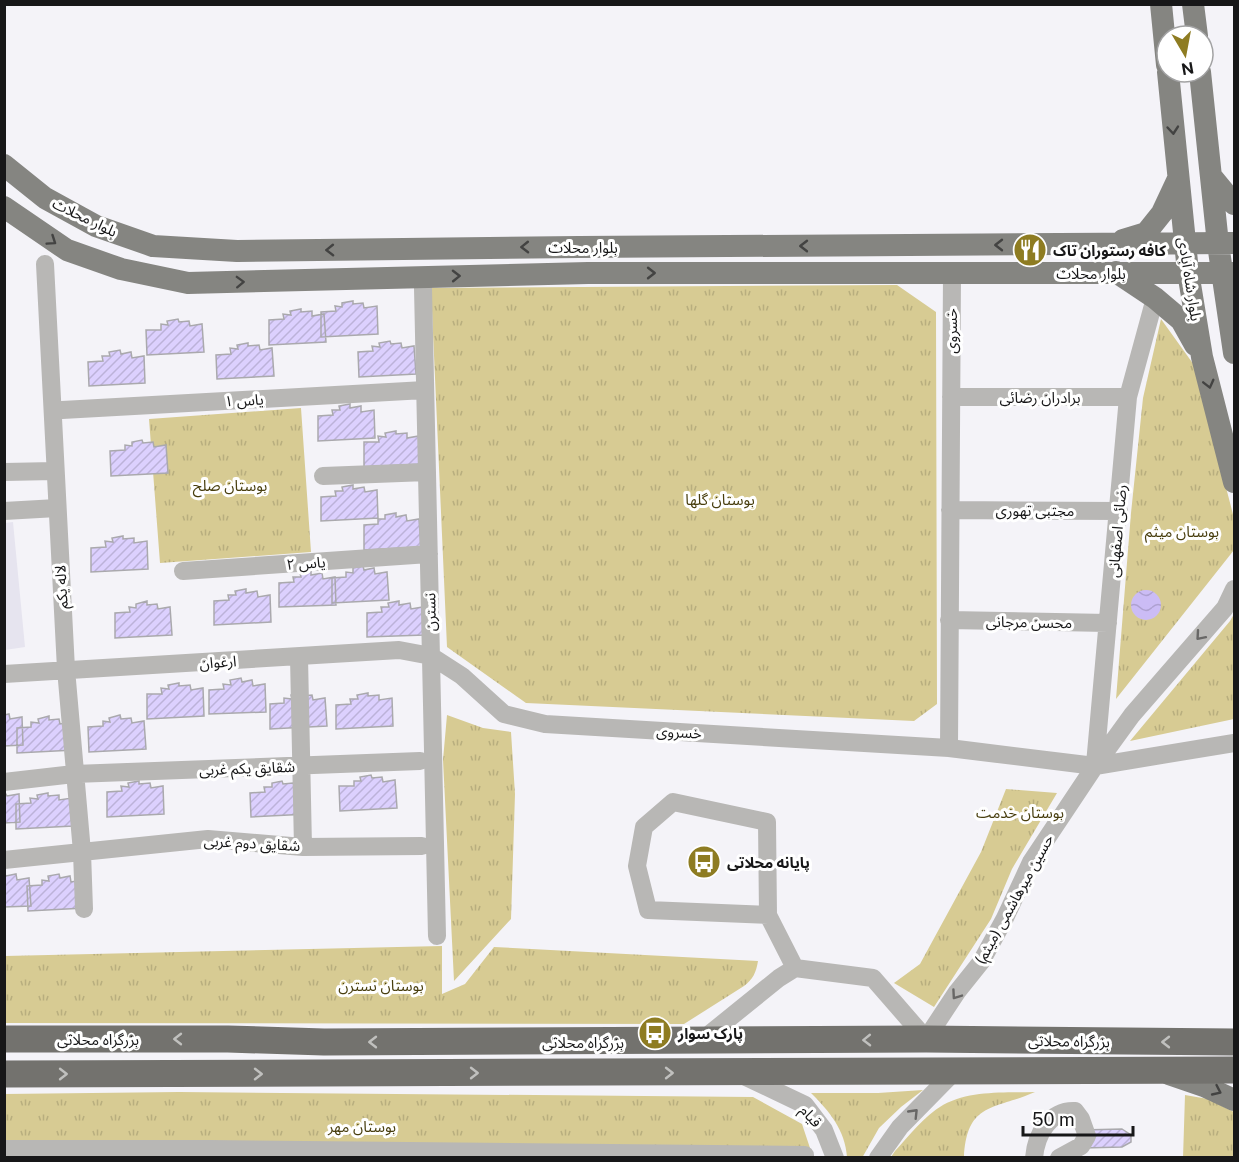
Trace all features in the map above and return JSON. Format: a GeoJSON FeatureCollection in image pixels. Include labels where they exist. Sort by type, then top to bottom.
{"type":"FeatureCollection","features":[{"type":"Feature","properties":{"kind":"highway","name":"بزرگراه محلاتی"},"geometry":{"type":"LineString","coordinates":[[4,1039],[228,1039],[324,1042],[926,1039],[1231,1041]]}},
{"type":"Feature","properties":{"kind":"highway"},"geometry":{"type":"LineString","coordinates":[[323,1074],[338,1063],[338,1053],[324,1042]]}},
{"type":"Feature","properties":{"kind":"highway"},"geometry":{"type":"LineString","coordinates":[[428,1073],[412,1060],[414,1051],[432,1042]]}},
{"type":"Feature","properties":{"kind":"highway","name":"بزرگراه محلاتی"},"geometry":{"type":"LineString","coordinates":[[4,1074],[1234,1071]]}},
{"type":"Feature","properties":{"kind":"main road"},"geometry":{"type":"LineString","coordinates":[[1161,4],[1163,24]]}},
{"type":"Feature","properties":{"kind":"main road"},"geometry":{"type":"LineString","coordinates":[[1193,4],[1196,24]]}},
{"type":"Feature","properties":{"kind":"main road","name":"بلوار شاه آبادی"},"geometry":{"type":"LineString","coordinates":[[1169,84],[1188,272],[1202,357],[1234,482]]}},
{"type":"Feature","properties":{"kind":"main road"},"geometry":{"type":"LineString","coordinates":[[1201,84],[1211,176],[1226,243],[1234,353]]}},
{"type":"Feature","properties":{"kind":"main road","name":"بلوار محلات"},"geometry":{"type":"LineString","coordinates":[[4,165],[45,198],[96,226],[153,246],[237,251],[1226,243]]}},
{"type":"Feature","properties":{"kind":"main road"},"geometry":{"type":"LineString","coordinates":[[1211,176],[1234,204]]}},
{"type":"Feature","properties":{"kind":"main road"},"geometry":{"type":"LineString","coordinates":[[1109,244],[1146,233],[1162,213],[1178,180]]}},
{"type":"Feature","properties":{"kind":"main road","name":"بلوار محلات"},"geometry":{"type":"LineString","coordinates":[[4,207],[67,250],[121,269],[188,283],[588,273],[1228,273]]}},
{"type":"Feature","properties":{"kind":"main road"},"geometry":{"type":"LineString","coordinates":[[1116,272],[1155,298],[1181,320],[1202,357]]}},
{"type":"Feature","properties":{"kind":"main road"},"geometry":{"type":"LineString","coordinates":[[1159,1071],[1204,1086],[1234,1100]]}},
{"type":"Feature","properties":{"kind":"street","name":"لاله یکم"},"geometry":{"type":"LineString","coordinates":[[45,264],[66,669],[82,852],[84,909]]}},
{"type":"Feature","properties":{"kind":"street","name":"خسروی"},"geometry":{"type":"LineString","coordinates":[[949,748],[952,274]]}},
{"type":"Feature","properties":{"kind":"street","name":"نسترن"},"geometry":{"type":"LineString","coordinates":[[423,288],[437,936]]}},
{"type":"Feature","properties":{"kind":"street","name":"رضائی اصفهانی"},"geometry":{"type":"LineString","coordinates":[[1095,766],[1128,397],[1155,298]]}},
{"type":"Feature","properties":{"kind":"street","name":"یاس ۱"},"geometry":{"type":"LineString","coordinates":[[62,410],[426,390]]}},
{"type":"Feature","properties":{"kind":"street","name":"برادران رضائی"},"geometry":{"type":"LineString","coordinates":[[951,397],[1128,397]]}},
{"type":"Feature","properties":{"kind":"street"},"geometry":{"type":"LineString","coordinates":[[4,472],[55,471]]}},
{"type":"Feature","properties":{"kind":"street"},"geometry":{"type":"LineString","coordinates":[[323,476],[427,472]]}},
{"type":"Feature","properties":{"kind":"street"},"geometry":{"type":"LineString","coordinates":[[4,511],[57,508]]}},
{"type":"Feature","properties":{"kind":"street","name":"مجتبی تهوری"},"geometry":{"type":"LineString","coordinates":[[950,510],[1119,511]]}},
{"type":"Feature","properties":{"kind":"street","name":"یاس ۲"},"geometry":{"type":"LineString","coordinates":[[183,571],[429,554]]}},
{"type":"Feature","properties":{"kind":"street","name":"حسین میرهاشمی (میثم)"},"geometry":{"type":"LineString","coordinates":[[926,1039],[957,992],[981,962],[1031,862],[1095,766],[1132,716],[1225,608],[1234,589]]}},
{"type":"Feature","properties":{"kind":"street","name":"محسن مرجانی"},"geometry":{"type":"LineString","coordinates":[[950,620],[1108,623]]}},
{"type":"Feature","properties":{"kind":"street","name":"ارغوان"},"geometry":{"type":"LineString","coordinates":[[4,674],[399,650],[431,656]]}},
{"type":"Feature","properties":{"kind":"street","name":"خسروی"},"geometry":{"type":"LineString","coordinates":[[431,656],[462,676],[504,714],[545,724],[949,748],[1095,766],[1234,743]]}},
{"type":"Feature","properties":{"kind":"street"},"geometry":{"type":"LineString","coordinates":[[299,657],[303,847]]}},
{"type":"Feature","properties":{"kind":"street","name":"شقایق یکم غربی"},"geometry":{"type":"LineString","coordinates":[[4,782],[74,774],[420,761]]}},
{"type":"Feature","properties":{"kind":"street"},"geometry":{"type":"LineString","coordinates":[[768,915],[648,910],[637,866],[644,826],[673,802],[767,822],[768,915],[795,968]]}},
{"type":"Feature","properties":{"kind":"street","name":"شقایق دوم غربی"},"geometry":{"type":"LineString","coordinates":[[4,860],[208,839],[303,847],[422,846]]}},
{"type":"Feature","properties":{"kind":"street"},"geometry":{"type":"LineString","coordinates":[[701,1041],[778,978],[795,968],[873,978],[926,1039]]}},
{"type":"Feature","properties":{"kind":"street"},"geometry":{"type":"LineString","coordinates":[[878,1158],[900,1127],[954,1072]]}},
{"type":"Feature","properties":{"kind":"street","name":"قیام"},"geometry":{"type":"LineString","coordinates":[[738,1073],[805,1105],[824,1130],[835,1158]]}},
{"type":"Feature","properties":{"kind":"street"},"geometry":{"type":"LineString","coordinates":[[1034,1158],[1038,1138],[1052,1118],[1064,1111],[1075,1111],[1082,1119],[1087,1136],[1081,1146],[1059,1158]]}},
{"type":"Feature","properties":{"kind":"street"},"geometry":{"type":"LineString","coordinates":[[4,1149],[210,1153],[805,1155],[804,1158]]}},
{"type":"Feature","properties":{"kind":"shaded area"},"geometry":{"type":"Polygon","coordinates":[[[13,522],[25,647],[5,650],[5,523],[13,522]]]}},
{"type":"Feature","properties":{"kind":"green space","name":"بوستان گلها"},"geometry":{"type":"Polygon","coordinates":[[[897,285],[936,312],[937,704],[914,721],[526,703],[447,647],[431,288],[897,285]]]}},
{"type":"Feature","properties":{"kind":"green space","name":"بوستان میثم"},"geometry":{"type":"Polygon","coordinates":[[[1161,319],[1194,365],[1234,518],[1234,550],[1116,699],[1143,398],[1161,319]]]}},
{"type":"Feature","properties":{"kind":"green space","name":"بوستان صلح"},"geometry":{"type":"Polygon","coordinates":[[[301,408],[311,552],[160,563],[149,419],[301,408]]]}},
{"type":"Feature","properties":{"kind":"green space"},"geometry":{"type":"Polygon","coordinates":[[[1234,614],[1234,719],[1130,741],[1230,621],[1234,614]]]}},
{"type":"Feature","properties":{"kind":"green space"},"geometry":{"type":"Polygon","coordinates":[[[447,715],[483,728],[511,732],[515,794],[511,919],[454,981],[443,760],[447,715]]]}},
{"type":"Feature","properties":{"kind":"green space","name":"بوستان خدمت"},"geometry":{"type":"Polygon","coordinates":[[[1006,789],[1057,793],[1012,869],[991,919],[934,1007],[894,983],[920,964],[981,852],[1006,789]]]}},
{"type":"Feature","properties":{"kind":"green space","name":"بوستان نسترن"},"geometry":{"type":"Polygon","coordinates":[[[442,946],[442,994],[465,984],[494,947],[758,961],[754,975],[744,986],[684,1024],[5,1023],[5,956],[442,946]]]}},
{"type":"Feature","properties":{"kind":"green space"},"geometry":{"type":"Polygon","coordinates":[[[923,1090],[879,1128],[862,1158],[847,1157],[840,1130],[811,1093],[878,1093],[923,1090]]]}},
{"type":"Feature","properties":{"kind":"green space","name":"بوستان مهر"},"geometry":{"type":"Polygon","coordinates":[[[179,1092],[753,1097],[802,1124],[813,1157],[5,1157],[4,1094],[179,1092]]]}},
{"type":"Feature","properties":{"kind":"green space"},"geometry":{"type":"Polygon","coordinates":[[[1035,1092],[995,1106],[977,1117],[966,1139],[964,1157],[891,1157],[923,1120],[954,1100],[976,1095],[1035,1092]]]}},
{"type":"Feature","properties":{"kind":"green space"},"geometry":{"type":"Polygon","coordinates":[[[1185,1095],[1208,1099],[1234,1112],[1234,1157],[1183,1158],[1185,1095]]]}},
{"type":"Feature","properties":{"kind":"water"},"geometry":{"type":"Polygon","coordinates":[[[1146,590],[1152,591],[1160,599],[1160,611],[1152,619],[1146,620],[1140,619],[1132,611],[1131,605],[1132,599],[1140,591],[1146,590]]]}},
{"type":"Feature","properties":{"kind":"building"},"geometry":{"type":"Polygon","coordinates":[[[353,301],[353,304],[363,303],[364,308],[377,306],[378,334],[321,337],[321,312],[336,311],[335,306],[342,307],[342,303],[353,301]]]}},
{"type":"Feature","properties":{"kind":"building"},"geometry":{"type":"Polygon","coordinates":[[[301,309],[301,312],[312,311],[312,316],[324,314],[326,342],[269,345],[269,320],[284,319],[283,314],[291,315],[290,311],[301,309]]]}},
{"type":"Feature","properties":{"kind":"building"},"geometry":{"type":"Polygon","coordinates":[[[178,319],[179,322],[189,321],[190,326],[202,324],[204,352],[147,355],[146,330],[161,330],[161,324],[168,325],[167,321],[178,319]]]}},
{"type":"Feature","properties":{"kind":"building"},"geometry":{"type":"Polygon","coordinates":[[[390,341],[391,344],[401,343],[402,348],[414,346],[416,374],[359,377],[358,352],[373,351],[372,346],[380,347],[379,343],[390,341]]]}},
{"type":"Feature","properties":{"kind":"building"},"geometry":{"type":"Polygon","coordinates":[[[248,343],[248,346],[259,345],[260,350],[272,348],[274,376],[217,379],[216,355],[231,354],[230,348],[238,349],[237,345],[248,343]]]}},
{"type":"Feature","properties":{"kind":"building"},"geometry":{"type":"Polygon","coordinates":[[[120,350],[121,354],[131,352],[132,358],[144,356],[145,383],[89,386],[88,362],[103,361],[102,356],[110,356],[109,352],[120,350]]]}},
{"type":"Feature","properties":{"kind":"building"},"geometry":{"type":"Polygon","coordinates":[[[350,404],[350,408],[361,406],[361,412],[374,410],[375,438],[318,441],[318,416],[333,415],[332,410],[340,410],[339,406],[350,404]]]}},
{"type":"Feature","properties":{"kind":"building"},"geometry":{"type":"Polygon","coordinates":[[[396,431],[396,434],[407,433],[407,438],[419,436],[421,464],[364,467],[364,442],[379,442],[378,436],[386,437],[385,433],[396,431]]]}},
{"type":"Feature","properties":{"kind":"building"},"geometry":{"type":"Polygon","coordinates":[[[142,440],[143,443],[153,442],[154,447],[166,445],[168,473],[111,476],[110,451],[125,450],[125,445],[132,446],[132,442],[142,440]]]}},
{"type":"Feature","properties":{"kind":"building"},"geometry":{"type":"Polygon","coordinates":[[[353,485],[353,489],[364,487],[365,492],[377,490],[378,518],[321,521],[321,497],[336,496],[335,491],[343,491],[342,487],[353,485]]]}},
{"type":"Feature","properties":{"kind":"building"},"geometry":{"type":"Polygon","coordinates":[[[396,513],[396,517],[406,515],[407,521],[419,519],[421,547],[364,550],[364,525],[378,524],[378,519],[385,519],[385,515],[396,513]]]}},
{"type":"Feature","properties":{"kind":"building"},"geometry":{"type":"Polygon","coordinates":[[[123,536],[123,539],[134,538],[134,543],[147,541],[148,569],[91,572],[91,548],[106,547],[105,541],[113,542],[112,538],[123,536]]]}},
{"type":"Feature","properties":{"kind":"building"},"geometry":{"type":"Polygon","coordinates":[[[363,566],[364,570],[374,568],[375,574],[387,572],[389,600],[332,603],[332,578],[346,577],[346,572],[353,573],[353,568],[363,566]]]}},
{"type":"Feature","properties":{"kind":"building"},"geometry":{"type":"Polygon","coordinates":[[[311,571],[311,575],[322,573],[323,579],[335,577],[336,605],[279,607],[279,583],[294,582],[293,577],[301,577],[300,573],[311,571]]]}},
{"type":"Feature","properties":{"kind":"building"},"geometry":{"type":"Polygon","coordinates":[[[246,589],[246,593],[257,591],[258,597],[270,595],[271,622],[214,625],[214,601],[229,600],[228,595],[236,595],[235,591],[246,589]]]}},
{"type":"Feature","properties":{"kind":"building"},"geometry":{"type":"Polygon","coordinates":[[[147,601],[147,605],[157,604],[158,609],[170,607],[172,635],[115,638],[115,613],[130,612],[129,607],[136,608],[136,604],[147,601]]]}},
{"type":"Feature","properties":{"kind":"building"},"geometry":{"type":"Polygon","coordinates":[[[399,601],[399,605],[410,603],[411,609],[423,607],[424,635],[367,637],[367,613],[382,612],[381,607],[389,607],[388,603],[399,601]]]}},
{"type":"Feature","properties":{"kind":"building"},"geometry":{"type":"Polygon","coordinates":[[[241,678],[242,682],[252,680],[253,686],[265,684],[266,712],[209,714],[209,690],[224,689],[223,684],[231,685],[230,680],[241,678]]]}},
{"type":"Feature","properties":{"kind":"building"},"geometry":{"type":"Polygon","coordinates":[[[179,683],[179,686],[190,685],[191,690],[203,688],[204,716],[147,719],[147,694],[162,694],[161,688],[169,689],[168,685],[179,683]]]}},
{"type":"Feature","properties":{"kind":"building"},"geometry":{"type":"Polygon","coordinates":[[[302,692],[302,696],[312,695],[313,700],[325,698],[327,726],[270,729],[270,704],[284,703],[284,698],[292,699],[291,695],[302,692]]]}},
{"type":"Feature","properties":{"kind":"building"},"geometry":{"type":"Polygon","coordinates":[[[368,693],[368,696],[379,695],[379,700],[392,698],[393,726],[336,729],[336,705],[351,704],[350,699],[358,699],[357,695],[368,693]]]}},
{"type":"Feature","properties":{"kind":"building"},"geometry":{"type":"Polygon","coordinates":[[[9,714],[10,719],[22,717],[23,745],[4,746],[4,715],[9,714]]]}},
{"type":"Feature","properties":{"kind":"building"},"geometry":{"type":"Polygon","coordinates":[[[120,715],[121,719],[131,718],[132,723],[144,721],[146,749],[89,752],[88,727],[103,726],[103,721],[110,722],[109,718],[120,715]]]}},
{"type":"Feature","properties":{"kind":"building"},"geometry":{"type":"Polygon","coordinates":[[[49,716],[49,720],[59,719],[60,724],[72,722],[74,750],[17,753],[17,728],[31,727],[31,722],[39,723],[38,719],[49,716]]]}},
{"type":"Feature","properties":{"kind":"building"},"geometry":{"type":"Polygon","coordinates":[[[371,775],[372,778],[382,777],[383,782],[395,780],[397,808],[340,811],[339,786],[354,786],[354,781],[361,781],[360,777],[371,775]]]}},
{"type":"Feature","properties":{"kind":"building"},"geometry":{"type":"Polygon","coordinates":[[[139,781],[139,784],[150,783],[151,788],[163,786],[164,814],[107,817],[107,792],[122,791],[121,786],[129,787],[128,783],[139,781]]]}},
{"type":"Feature","properties":{"kind":"building"},"geometry":{"type":"Polygon","coordinates":[[[282,781],[283,784],[293,783],[308,814],[251,817],[250,793],[265,792],[264,787],[272,787],[272,783],[282,781]]]}},
{"type":"Feature","properties":{"kind":"building"},"geometry":{"type":"Polygon","coordinates":[[[4,791],[7,796],[19,794],[20,822],[4,823],[4,791]]]}},
{"type":"Feature","properties":{"kind":"building"},"geometry":{"type":"Polygon","coordinates":[[[48,793],[48,796],[59,795],[59,800],[72,798],[73,826],[16,829],[16,804],[31,803],[30,798],[38,799],[37,795],[48,793]]]}},
{"type":"Feature","properties":{"kind":"building"},"geometry":{"type":"Polygon","coordinates":[[[4,872],[6,876],[16,874],[17,880],[29,878],[31,906],[4,907],[4,872]]]}},
{"type":"Feature","properties":{"kind":"building"},"geometry":{"type":"Polygon","coordinates":[[[59,874],[60,878],[70,876],[71,882],[83,880],[85,908],[28,911],[27,886],[42,885],[42,880],[49,881],[48,876],[59,874]]]}},
{"type":"Feature","properties":{"kind":"building"},"geometry":{"type":"Polygon","coordinates":[[[1122,1129],[1131,1135],[1131,1142],[1122,1147],[1083,1148],[1082,1130],[1122,1129]]]}},
{"type":"Feature","properties":{"kind":"place","name":"کافه رستوران تاک"},"geometry":{"type":"Point","coordinates":[1030,250]}},
{"type":"Feature","properties":{"kind":"place","name":"پایانه محلاتی"},"geometry":{"type":"Point","coordinates":[704,862]}},
{"type":"Feature","properties":{"kind":"place","name":"پارک سوار"},"geometry":{"type":"Point","coordinates":[655,1033]}}]}
